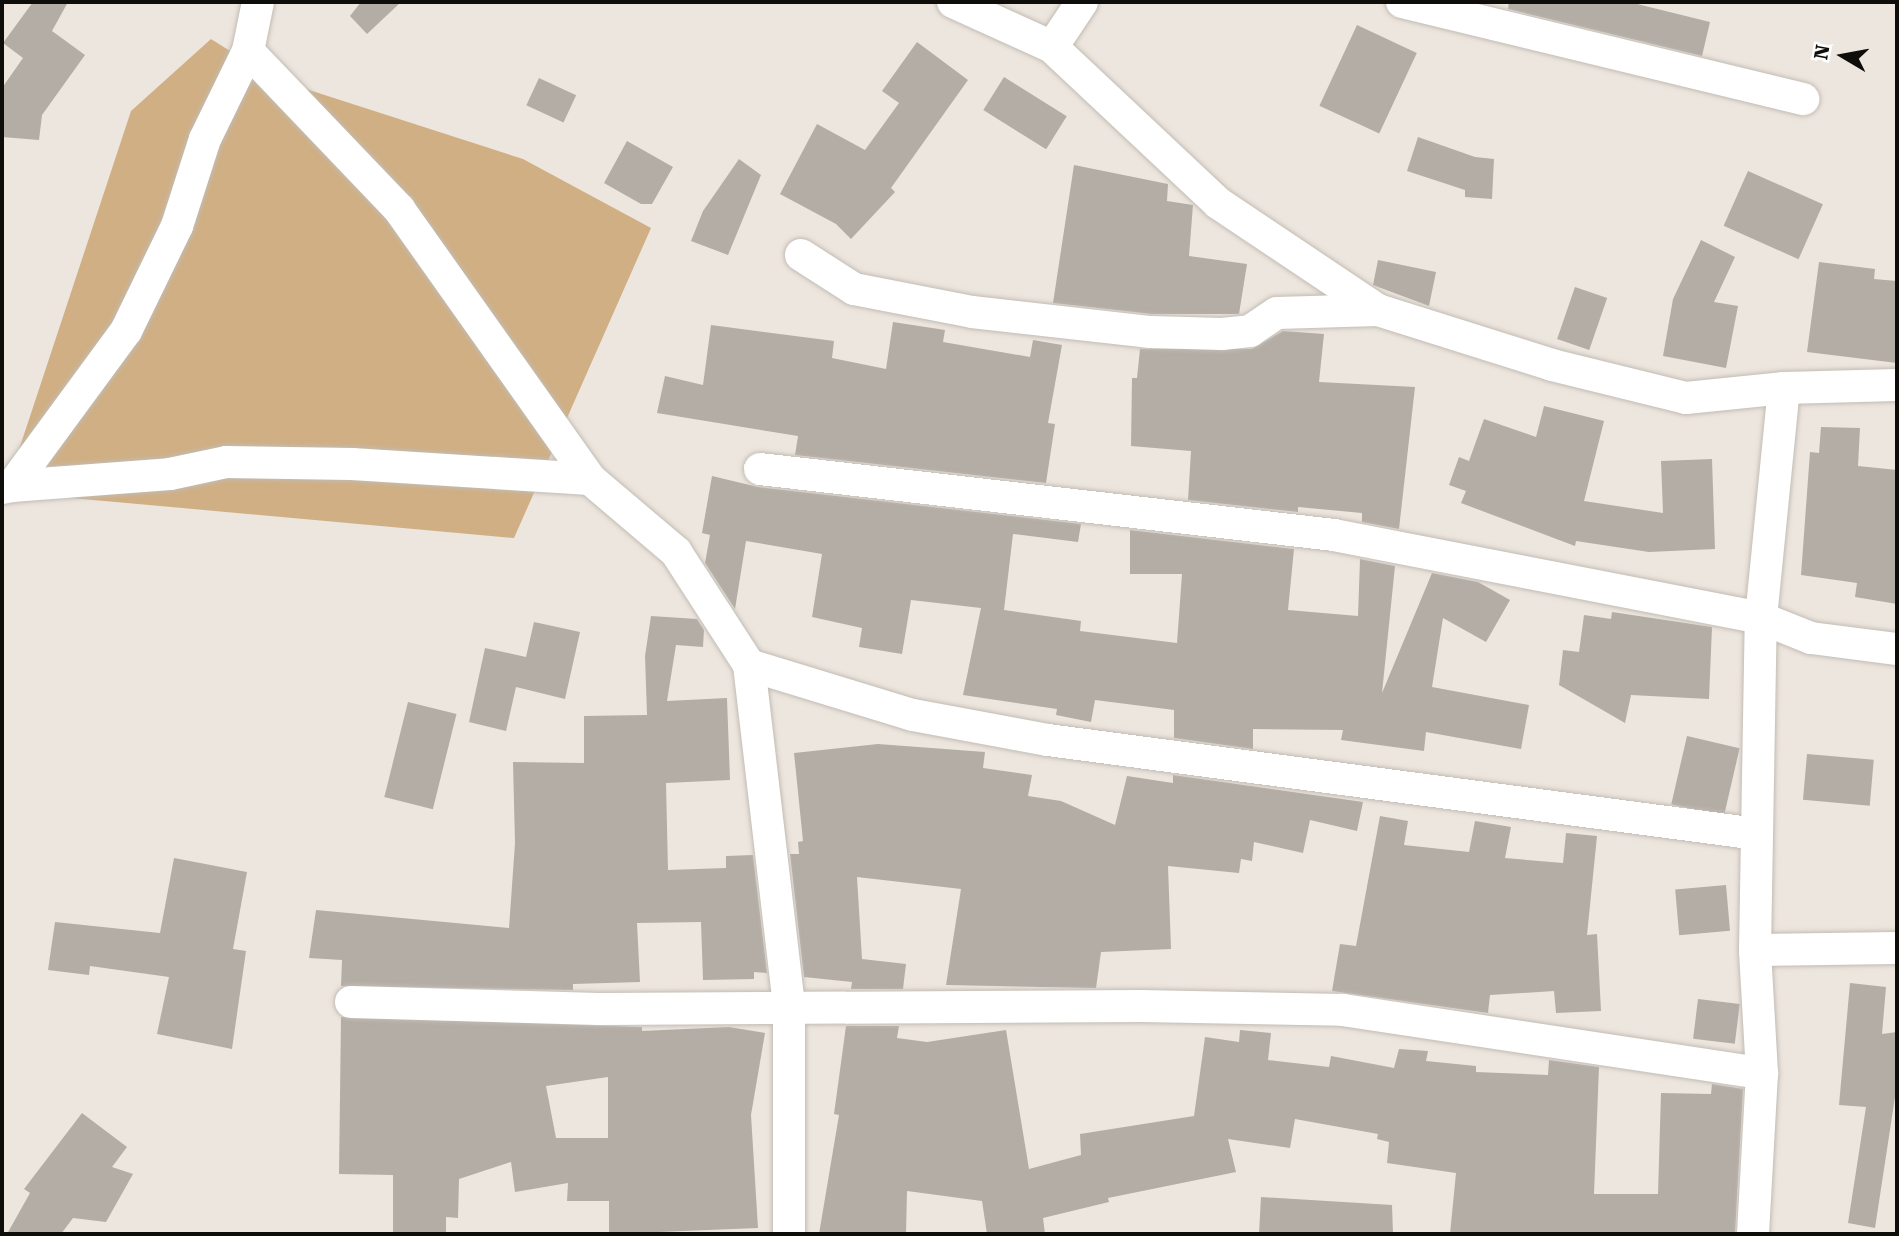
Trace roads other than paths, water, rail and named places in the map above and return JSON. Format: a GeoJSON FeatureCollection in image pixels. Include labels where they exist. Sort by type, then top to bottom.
{"type":"FeatureCollection","features":[{"type":"Feature","properties":{"kind":"street"},"geometry":{"type":"LineString","coordinates":[[7,487],[126,331],[177,226],[205,139],[248,51],[258,2]]}},
{"type":"Feature","properties":{"kind":"street"},"geometry":{"type":"LineString","coordinates":[[953,2],[1052,47],[1218,203],[1378,310],[1552,365],[1686,398],[1784,388],[1897,385]]}},
{"type":"Feature","properties":{"kind":"street"},"geometry":{"type":"LineString","coordinates":[[1052,47],[1083,2]]}},
{"type":"Feature","properties":{"kind":"street"},"geometry":{"type":"LineString","coordinates":[[1402,2],[1480,9],[1698,77],[1803,99]]}},
{"type":"Feature","properties":{"kind":"street"},"geometry":{"type":"LineString","coordinates":[[248,51],[399,209],[590,479],[676,552],[749,665],[789,1006],[789,1234]]}},
{"type":"Feature","properties":{"kind":"street"},"geometry":{"type":"LineString","coordinates":[[801,255],[854,289],[972,312],[1151,332],[1222,334],[1250,331],[1277,313],[1378,310]]}},
{"type":"Feature","properties":{"kind":"street"},"geometry":{"type":"LineString","coordinates":[[1753,1234],[1762,1073],[1755,950],[1761,618],[1784,388]]}},
{"type":"Feature","properties":{"kind":"street"},"geometry":{"type":"LineString","coordinates":[[7,487],[170,474],[226,462],[352,464],[590,479]]}},
{"type":"Feature","properties":{"kind":"street"},"geometry":{"type":"LineString","coordinates":[[760,469],[1334,535],[1761,618],[1811,638],[1897,649]]}},
{"type":"Feature","properties":{"kind":"street"},"geometry":{"type":"LineString","coordinates":[[749,665],[913,715],[1048,740],[1757,834]]}},
{"type":"Feature","properties":{"kind":"street"},"geometry":{"type":"LineString","coordinates":[[1755,950],[1897,948]]}},
{"type":"Feature","properties":{"kind":"street"},"geometry":{"type":"LineString","coordinates":[[351,1002],[599,1009],[789,1006],[1343,1010],[1762,1073]]}}]}
